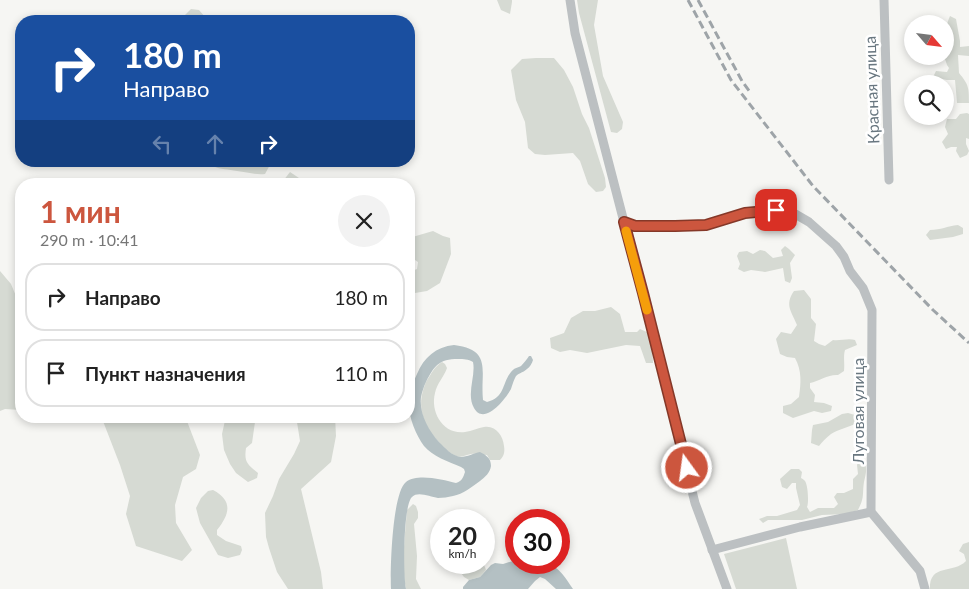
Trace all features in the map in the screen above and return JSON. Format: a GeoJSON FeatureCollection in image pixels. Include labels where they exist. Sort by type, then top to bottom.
{"type":"FeatureCollection","features":[{"type":"Feature","properties":{"kind":"street"},"geometry":{"type":"LineString","coordinates":[[570,0],[575,33],[643,293],[695,503],[727,589]]}},
{"type":"Feature","properties":{"kind":"street","name":"Красная улица"},"geometry":{"type":"LineString","coordinates":[[884,0],[889,180]]}},
{"type":"Feature","properties":{"kind":"street","name":"Луговая улица"},"geometry":{"type":"LineString","coordinates":[[624,222],[635,226],[706,225],[745,213],[776,210],[790,211],[809,222],[836,246],[844,257],[850,271],[863,288],[872,310],[871,512]]}},
{"type":"Feature","properties":{"kind":"street"},"geometry":{"type":"LineString","coordinates":[[712,550],[800,527],[871,512],[920,571],[925,589]]}},
{"type":"Feature","properties":{"kind":"shaded area"},"geometry":{"type":"Polygon","coordinates":[[[497,0],[512,0],[510,14],[501,10],[497,0]]]}},
{"type":"Feature","properties":{"kind":"shaded area"},"geometry":{"type":"Polygon","coordinates":[[[577,0],[598,0],[594,25],[603,76],[623,122],[622,129],[617,133],[611,132],[577,0]]]}},
{"type":"Feature","properties":{"kind":"shaded area"},"geometry":{"type":"Polygon","coordinates":[[[191,9],[199,10],[203,15],[185,15],[191,9]]]}},
{"type":"Feature","properties":{"kind":"shaded area"},"geometry":{"type":"Polygon","coordinates":[[[954,18],[956,19],[960,47],[969,46],[969,56],[958,55],[959,73],[968,87],[969,103],[957,103],[954,75],[934,75],[936,71],[947,72],[949,68],[947,65],[954,65],[954,18]]]}},
{"type":"Feature","properties":{"kind":"shaded area"},"geometry":{"type":"Polygon","coordinates":[[[554,58],[564,70],[573,87],[605,178],[606,187],[603,191],[596,192],[588,184],[580,161],[573,153],[535,154],[528,148],[525,122],[516,100],[511,70],[522,59],[554,58]]]}},
{"type":"Feature","properties":{"kind":"shaded area"},"geometry":{"type":"Polygon","coordinates":[[[960,114],[969,114],[969,139],[966,138],[966,144],[969,151],[967,155],[960,158],[956,151],[957,147],[946,149],[942,142],[948,134],[946,125],[954,125],[954,119],[960,114]]]}},
{"type":"Feature","properties":{"kind":"shaded area"},"geometry":{"type":"Polygon","coordinates":[[[216,167],[269,167],[265,174],[216,167]]]}},
{"type":"Feature","properties":{"kind":"shaded area"},"geometry":{"type":"Polygon","coordinates":[[[290,172],[299,178],[285,178],[290,172]]]}},
{"type":"Feature","properties":{"kind":"shaded area"},"geometry":{"type":"Polygon","coordinates":[[[958,225],[963,228],[963,234],[930,240],[926,235],[930,230],[958,225]]]}},
{"type":"Feature","properties":{"kind":"shaded area"},"geometry":{"type":"Polygon","coordinates":[[[433,231],[450,238],[451,254],[440,283],[427,291],[415,293],[415,270],[417,269],[418,262],[415,260],[415,236],[433,231]]]}},
{"type":"Feature","properties":{"kind":"shaded area"},"geometry":{"type":"Polygon","coordinates":[[[785,246],[795,255],[790,263],[792,278],[790,283],[785,281],[783,268],[765,272],[751,270],[744,272],[738,269],[740,264],[737,256],[739,252],[747,251],[753,254],[760,250],[765,251],[773,258],[783,256],[781,250],[785,246]]]}},
{"type":"Feature","properties":{"kind":"shaded area"},"geometry":{"type":"Polygon","coordinates":[[[0,271],[11,284],[15,294],[15,410],[5,409],[0,411],[0,271]]]}},
{"type":"Feature","properties":{"kind":"shaded area"},"geometry":{"type":"Polygon","coordinates":[[[804,290],[811,299],[811,318],[816,324],[814,341],[825,346],[833,340],[852,339],[855,340],[857,345],[845,350],[844,371],[838,375],[810,383],[810,388],[815,395],[814,402],[832,406],[831,411],[822,413],[814,411],[793,418],[783,413],[783,406],[791,404],[799,397],[800,372],[795,358],[780,354],[776,339],[781,332],[791,334],[797,325],[789,304],[794,291],[804,290]]]}},
{"type":"Feature","properties":{"kind":"shaded area"},"geometry":{"type":"Polygon","coordinates":[[[611,307],[620,314],[625,332],[637,332],[640,329],[649,333],[652,344],[653,363],[646,363],[640,346],[626,345],[587,353],[570,350],[560,352],[551,348],[550,338],[564,333],[571,318],[583,311],[595,311],[611,307]]]}},
{"type":"Feature","properties":{"kind":"shaded area"},"geometry":{"type":"Polygon","coordinates":[[[454,345],[466,348],[475,352],[480,357],[483,371],[483,400],[487,402],[500,394],[508,376],[514,369],[521,366],[529,356],[533,360],[528,368],[516,376],[511,389],[499,405],[489,413],[483,414],[478,413],[472,403],[473,362],[464,359],[446,360],[438,364],[432,372],[421,397],[421,409],[431,432],[444,447],[455,455],[463,457],[480,452],[488,457],[491,466],[484,478],[460,494],[442,498],[421,494],[412,497],[409,503],[405,526],[406,589],[391,589],[393,533],[401,489],[406,482],[417,478],[431,478],[456,483],[462,479],[465,472],[461,467],[427,450],[417,435],[413,423],[415,423],[415,379],[420,368],[431,354],[454,345]]]}},
{"type":"Feature","properties":{"kind":"shaded area"},"geometry":{"type":"Polygon","coordinates":[[[442,362],[447,368],[436,389],[434,400],[434,408],[440,421],[450,430],[457,432],[468,432],[484,427],[495,429],[500,435],[504,446],[504,454],[500,460],[490,460],[487,455],[477,454],[462,457],[456,456],[449,452],[432,434],[424,420],[421,405],[422,397],[427,380],[435,368],[442,362]]]}},
{"type":"Feature","properties":{"kind":"shaded area"},"geometry":{"type":"Polygon","coordinates":[[[842,414],[855,415],[857,423],[831,434],[819,446],[811,443],[813,425],[828,422],[842,414]]]}},
{"type":"Feature","properties":{"kind":"shaded area"},"geometry":{"type":"Polygon","coordinates":[[[104,423],[188,423],[200,455],[196,469],[183,477],[175,505],[176,523],[192,550],[182,561],[136,546],[126,514],[130,496],[104,423]]]}},
{"type":"Feature","properties":{"kind":"shaded area"},"geometry":{"type":"Polygon","coordinates":[[[224,423],[255,423],[252,443],[246,448],[245,457],[249,465],[258,473],[257,478],[248,482],[236,473],[224,450],[222,434],[224,423]]]}},
{"type":"Feature","properties":{"kind":"shaded area"},"geometry":{"type":"Polygon","coordinates":[[[297,423],[335,423],[336,436],[331,462],[301,489],[321,572],[323,589],[288,589],[277,572],[266,537],[265,513],[279,479],[300,441],[297,423]]]}},
{"type":"Feature","properties":{"kind":"shaded area"},"geometry":{"type":"Polygon","coordinates":[[[859,460],[865,461],[866,470],[862,499],[858,510],[846,514],[822,515],[802,520],[768,520],[763,523],[759,519],[797,510],[800,505],[796,483],[792,483],[787,489],[782,487],[780,479],[791,469],[799,469],[802,472],[801,478],[807,486],[807,507],[810,512],[818,508],[834,508],[838,504],[834,497],[837,493],[844,493],[853,489],[853,479],[858,474],[857,465],[859,460]]]}},
{"type":"Feature","properties":{"kind":"shaded area"},"geometry":{"type":"Polygon","coordinates":[[[213,490],[220,494],[227,504],[227,514],[217,530],[217,535],[226,541],[241,546],[240,555],[228,558],[218,555],[200,523],[196,508],[201,498],[208,491],[213,490]]]}},
{"type":"Feature","properties":{"kind":"shaded area"},"geometry":{"type":"Polygon","coordinates":[[[413,504],[418,512],[418,518],[414,524],[417,556],[416,579],[421,589],[406,589],[404,570],[407,510],[413,504]]]}},
{"type":"Feature","properties":{"kind":"shaded area"},"geometry":{"type":"Polygon","coordinates":[[[786,538],[797,589],[736,589],[724,554],[786,538]]]}},
{"type":"Feature","properties":{"kind":"shaded area"},"geometry":{"type":"Polygon","coordinates":[[[969,542],[969,589],[930,589],[934,575],[943,570],[961,565],[966,561],[964,554],[959,551],[963,544],[969,542]]]}},
{"type":"Feature","properties":{"kind":"shaded area"},"geometry":{"type":"Polygon","coordinates":[[[495,563],[505,563],[505,574],[562,574],[573,589],[556,589],[540,577],[528,589],[463,589],[469,580],[480,577],[483,574],[495,574],[495,563]]]}},
{"type":"Feature","properties":{"kind":"shaded area"},"geometry":{"type":"Polygon","coordinates":[[[462,574],[483,574],[480,577],[469,580],[462,574]]]}},
{"type":"Feature","properties":{"kind":"railway"},"geometry":{"type":"LineString","coordinates":[[688,0],[731,80],[813,186],[933,310],[969,343]]}},
{"type":"Feature","properties":{"kind":"railway"},"geometry":{"type":"LineString","coordinates":[[698,0],[742,81],[750,92]]}},
{"type":"Feature","properties":{"kind":"slow traffic"},"geometry":{"type":"LineString","coordinates":[[626,231],[647,310]]}},
{"type":"Feature","properties":{"kind":"route"},"geometry":{"type":"LineString","coordinates":[[687,468],[624,222],[635,226],[706,225],[745,213],[776,210]]}}]}
